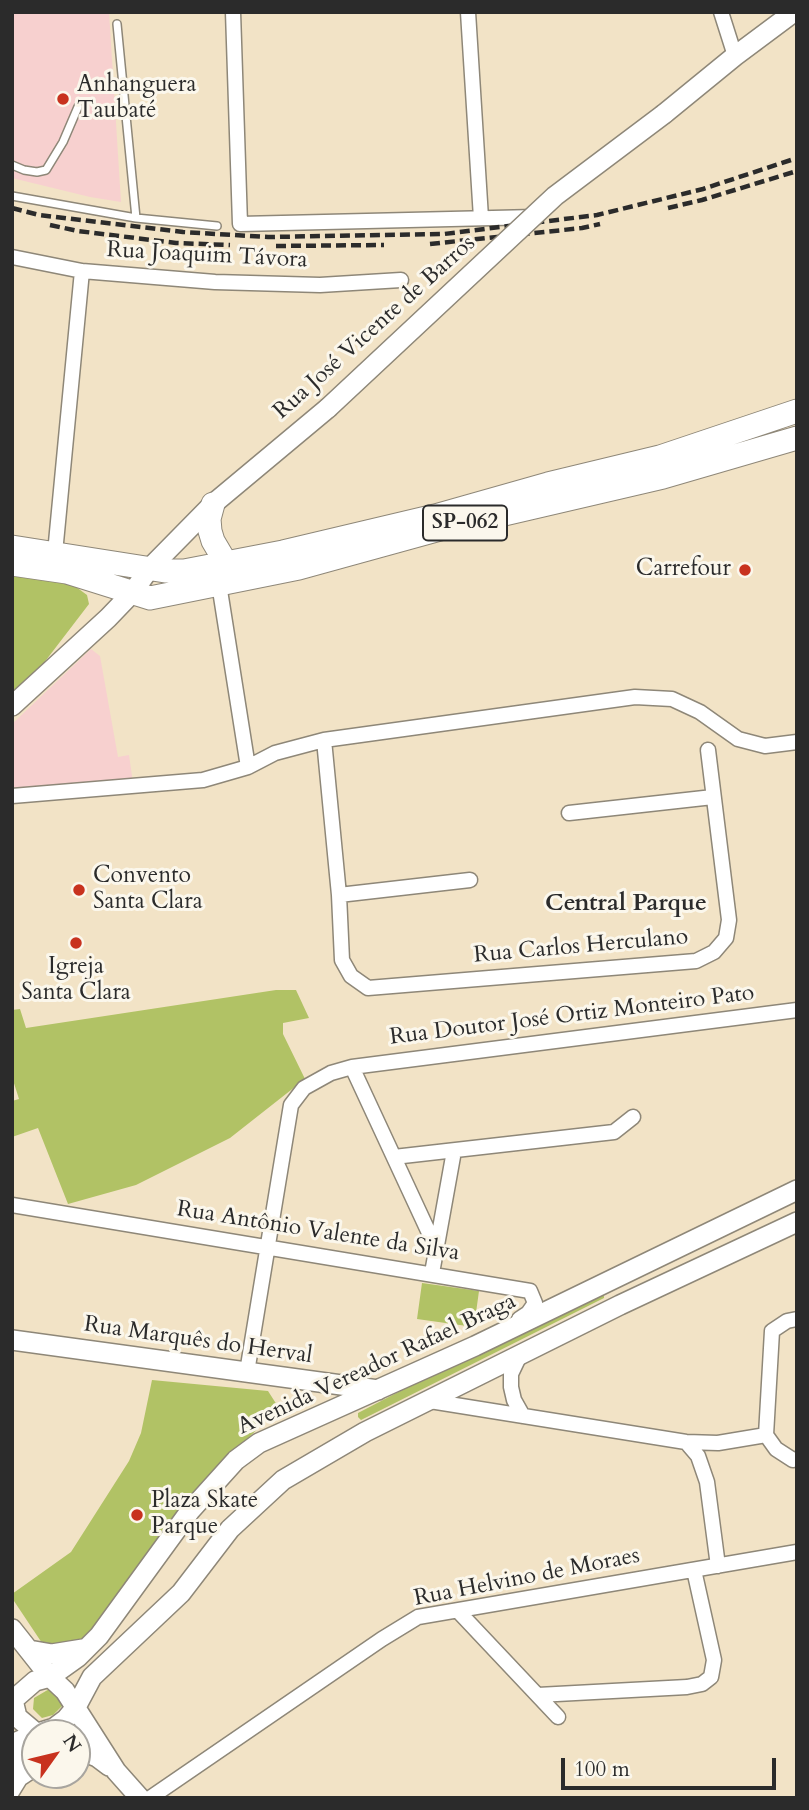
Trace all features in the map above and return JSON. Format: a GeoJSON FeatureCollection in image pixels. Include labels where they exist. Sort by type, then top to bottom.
{"type":"FeatureCollection","features":[{"type":"Feature","properties":{"kind":"main road","name":"Rua José Vicente de Barros"},"geometry":{"type":"LineString","coordinates":[[12,706],[108,618],[132,593],[150,568],[213,504],[328,408],[555,196],[794,12]]}},
{"type":"Feature","properties":{"kind":"main road","name":"SP-062"},"geometry":{"type":"LineString","coordinates":[[12,564],[67,572],[150,598],[283,552],[435,516],[548,484],[660,457],[797,411]]}},
{"type":"Feature","properties":{"kind":"main road","name":"SP-062"},"geometry":{"type":"LineString","coordinates":[[12,547],[166,571],[222,573],[299,568],[444,528],[663,477],[797,438]]}},
{"type":"Feature","properties":{"kind":"main road"},"geometry":{"type":"LineString","coordinates":[[213,504],[209,519],[210,531],[222,573]]}},
{"type":"Feature","properties":{"kind":"main road","name":"Avenida Vereador Rafael Braga"},"geometry":{"type":"LineString","coordinates":[[50,1677],[87,1647],[116,1616],[190,1511],[236,1460],[259,1443],[475,1346],[797,1189]]}},
{"type":"Feature","properties":{"kind":"main road"},"geometry":{"type":"LineString","coordinates":[[747,1244],[739,1235],[740,1227],[767,1203]]}},
{"type":"Feature","properties":{"kind":"main road"},"geometry":{"type":"LineString","coordinates":[[63,1719],[76,1707],[92,1677],[181,1593],[230,1529],[284,1480],[365,1432],[687,1272],[797,1222]]}},
{"type":"Feature","properties":{"kind":"main road"},"geometry":{"type":"LineString","coordinates":[[687,1272],[715,1249],[715,1242],[704,1234]]}},
{"type":"Feature","properties":{"kind":"main road","name":"Rua Marquês do Herval"},"geometry":{"type":"LineString","coordinates":[[12,1340],[378,1390]]}},
{"type":"Feature","properties":{"kind":"main road"},"geometry":{"type":"LineString","coordinates":[[352,1403],[351,1420],[365,1432]]}},
{"type":"Feature","properties":{"kind":"main road"},"geometry":{"type":"LineString","coordinates":[[12,1629],[50,1677],[65,1691],[116,1771],[140,1798]]}},
{"type":"Feature","properties":{"kind":"main road"},"geometry":{"type":"LineString","coordinates":[[29,1650],[52,1654],[87,1647]]}},
{"type":"Feature","properties":{"kind":"main road"},"geometry":{"type":"LineString","coordinates":[[21,1724],[13,1700],[35,1681],[50,1677]]}},
{"type":"Feature","properties":{"kind":"main road"},"geometry":{"type":"LineString","coordinates":[[91,1755],[116,1771]]}},
{"type":"Feature","properties":{"kind":"street"},"geometry":{"type":"LineString","coordinates":[[233,12],[240,224],[545,216]]}},
{"type":"Feature","properties":{"kind":"street"},"geometry":{"type":"LineString","coordinates":[[468,12],[481,218]]}},
{"type":"Feature","properties":{"kind":"street"},"geometry":{"type":"LineString","coordinates":[[721,12],[735,56]]}},
{"type":"Feature","properties":{"kind":"street","name":"Rua Joaquim Távora"},"geometry":{"type":"LineString","coordinates":[[12,257],[82,271],[215,282],[320,285],[401,281]]}},
{"type":"Feature","properties":{"kind":"street"},"geometry":{"type":"LineString","coordinates":[[55,553],[82,271]]}},
{"type":"Feature","properties":{"kind":"street"},"geometry":{"type":"LineString","coordinates":[[222,573],[248,767]]}},
{"type":"Feature","properties":{"kind":"street"},"geometry":{"type":"LineString","coordinates":[[12,796],[203,780],[248,767],[275,753],[324,740],[635,698],[672,699],[700,712],[738,738],[765,746],[797,742]]}},
{"type":"Feature","properties":{"kind":"street"},"geometry":{"type":"LineString","coordinates":[[324,740],[340,895],[470,880]]}},
{"type":"Feature","properties":{"kind":"street","name":"Rua Carlos Herculano"},"geometry":{"type":"LineString","coordinates":[[340,895],[342,960],[351,976],[368,988],[696,961],[714,952],[726,938],[729,920],[708,750]]}},
{"type":"Feature","properties":{"kind":"street"},"geometry":{"type":"LineString","coordinates":[[569,813],[713,797]]}},
{"type":"Feature","properties":{"kind":"street","name":"Rua Doutor José Ortiz Monteiro Pato"},"geometry":{"type":"LineString","coordinates":[[247,1372],[291,1105],[304,1088],[317,1079],[352,1067],[797,1010]]}},
{"type":"Feature","properties":{"kind":"street"},"geometry":{"type":"LineString","coordinates":[[352,1067],[436,1248]]}},
{"type":"Feature","properties":{"kind":"street"},"geometry":{"type":"LineString","coordinates":[[394,1157],[614,1132],[633,1117]]}},
{"type":"Feature","properties":{"kind":"street"},"geometry":{"type":"LineString","coordinates":[[432,1273],[454,1151]]}},
{"type":"Feature","properties":{"kind":"street","name":"Rua Antônio Valente da Silva"},"geometry":{"type":"LineString","coordinates":[[12,1205],[530,1290],[535,1303],[528,1313],[475,1346]]}},
{"type":"Feature","properties":{"kind":"street"},"geometry":{"type":"LineString","coordinates":[[797,1319],[787,1321],[772,1331],[766,1435],[776,1449],[793,1460],[797,1459]]}},
{"type":"Feature","properties":{"kind":"street"},"geometry":{"type":"LineString","coordinates":[[520,1355],[511,1374],[511,1387],[514,1400],[523,1416]]}},
{"type":"Feature","properties":{"kind":"street"},"geometry":{"type":"LineString","coordinates":[[430,1401],[686,1442],[718,1443],[766,1435]]}},
{"type":"Feature","properties":{"kind":"street"},"geometry":{"type":"LineString","coordinates":[[686,1442],[698,1456],[707,1482],[718,1566]]}},
{"type":"Feature","properties":{"kind":"street","name":"Rua Helvino de Moraes"},"geometry":{"type":"LineString","coordinates":[[150,1798],[418,1617],[797,1552]]}},
{"type":"Feature","properties":{"kind":"street"},"geometry":{"type":"LineString","coordinates":[[538,1695],[687,1687],[702,1684],[712,1677],[714,1660],[694,1570]]}},
{"type":"Feature","properties":{"kind":"street"},"geometry":{"type":"LineString","coordinates":[[458,1611],[558,1717]]}},
{"type":"Feature","properties":{"kind":"street"},"geometry":{"type":"LineString","coordinates":[[12,1792],[21,1772]]}},
{"type":"Feature","properties":{"kind":"lane"},"geometry":{"type":"LineString","coordinates":[[117,24],[136,218]]}},
{"type":"Feature","properties":{"kind":"lane"},"geometry":{"type":"LineString","coordinates":[[12,166],[37,172],[46,170],[63,142],[78,107]]}},
{"type":"Feature","properties":{"kind":"lane"},"geometry":{"type":"LineString","coordinates":[[12,196],[136,218],[217,226]]}},
{"type":"Feature","properties":{"kind":"shaded area","name":"Anhanguera Taubaté"},"geometry":{"type":"Polygon","coordinates":[[[12,12],[109,12],[121,202],[12,178],[12,12]]]}},
{"type":"Feature","properties":{"kind":"shaded area"},"geometry":{"type":"Polygon","coordinates":[[[91,649],[100,656],[118,757],[129,755],[133,783],[12,792],[12,724],[91,649]]]}},
{"type":"Feature","properties":{"kind":"green space"},"geometry":{"type":"Polygon","coordinates":[[[12,575],[72,584],[87,595],[89,604],[17,698],[12,695],[12,575]]]}},
{"type":"Feature","properties":{"kind":"green space"},"geometry":{"type":"Polygon","coordinates":[[[276,990],[296,990],[309,1018],[283,1023],[283,1034],[305,1079],[230,1138],[136,1185],[68,1204],[38,1128],[12,1137],[12,1101],[19,1099],[12,1077],[12,1010],[20,1009],[26,1028],[276,990]]]}},
{"type":"Feature","properties":{"kind":"green space"},"geometry":{"type":"Polygon","coordinates":[[[422,1283],[479,1291],[474,1327],[417,1319],[422,1283]]]}},
{"type":"Feature","properties":{"kind":"green space"},"geometry":{"type":"Polygon","coordinates":[[[604,1292],[604,1298],[361,1420],[358,1417],[358,1413],[483,1348],[604,1292]]]}},
{"type":"Feature","properties":{"kind":"green space","name":"Plaza Skate Parque"},"geometry":{"type":"Polygon","coordinates":[[[152,1380],[268,1391],[277,1405],[273,1414],[207,1478],[85,1638],[71,1647],[44,1646],[12,1594],[71,1552],[129,1461],[141,1433],[152,1380]]]}},
{"type":"Feature","properties":{"kind":"green space"},"geometry":{"type":"Polygon","coordinates":[[[51,1688],[63,1695],[62,1706],[53,1715],[42,1718],[33,1709],[34,1698],[51,1688]]]}},
{"type":"Feature","properties":{"kind":"railway"},"geometry":{"type":"LineString","coordinates":[[12,208],[39,215],[183,232],[268,237],[444,234],[597,215],[703,189],[797,158]]}},
{"type":"Feature","properties":{"kind":"railway"},"geometry":{"type":"LineString","coordinates":[[668,208],[797,171]]}},
{"type":"Feature","properties":{"kind":"railway"},"geometry":{"type":"LineString","coordinates":[[430,244],[600,224]]}},
{"type":"Feature","properties":{"kind":"railway"},"geometry":{"type":"LineString","coordinates":[[50,225],[176,243],[230,245]]}},
{"type":"Feature","properties":{"kind":"railway"},"geometry":{"type":"LineString","coordinates":[[276,246],[384,245]]}},
{"type":"Feature","properties":{"kind":"place","name":"Anhanguera Taubaté"},"geometry":{"type":"Point","coordinates":[63,99]}},
{"type":"Feature","properties":{"kind":"place","name":"Carrefour"},"geometry":{"type":"Point","coordinates":[745,570]}},
{"type":"Feature","properties":{"kind":"place","name":"Convento Santa Clara"},"geometry":{"type":"Point","coordinates":[79,890]}},
{"type":"Feature","properties":{"kind":"place","name":"Igreja Santa Clara"},"geometry":{"type":"Point","coordinates":[76,943]}},
{"type":"Feature","properties":{"kind":"place","name":"Plaza Skate Parque"},"geometry":{"type":"Point","coordinates":[137,1515]}},
{"type":"Feature","properties":{"kind":"district","name":"Central Parque"},"geometry":{"type":"Point","coordinates":[626,904]}}]}
